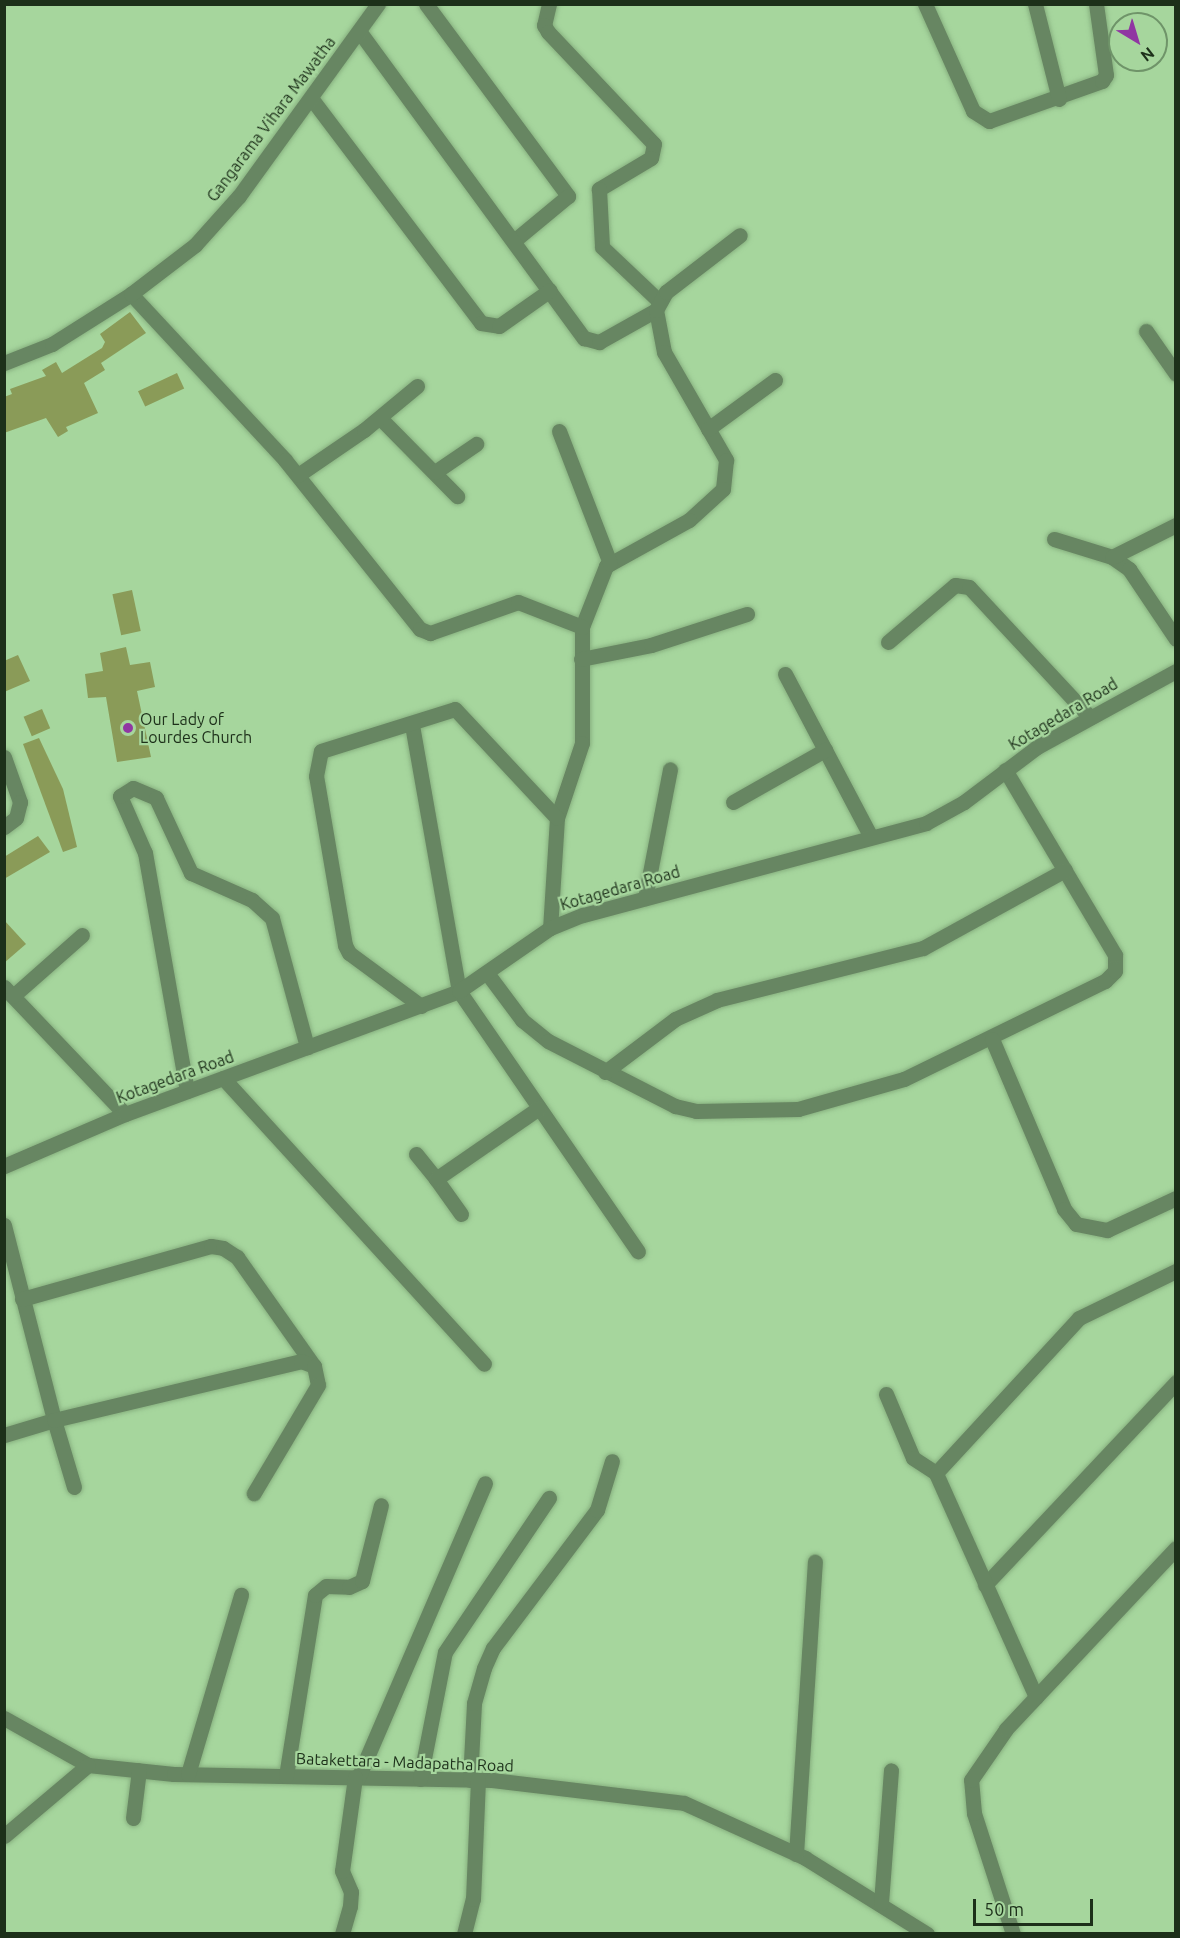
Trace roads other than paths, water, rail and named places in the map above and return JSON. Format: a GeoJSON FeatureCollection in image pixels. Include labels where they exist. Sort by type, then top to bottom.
{"type":"FeatureCollection","features":[{"type":"Feature","properties":{"kind":"street"},"geometry":{"type":"LineString","coordinates":[[426,4],[568,196],[515,240]]}},
{"type":"Feature","properties":{"kind":"street"},"geometry":{"type":"LineString","coordinates":[[549,4],[544,25],[548,32],[654,144],[651,158],[599,189],[602,247],[658,306],[664,352],[726,460],[723,489],[663,537],[610,563],[582,627],[582,743],[557,818],[550,928]]}},
{"type":"Feature","properties":{"kind":"street"},"geometry":{"type":"LineString","coordinates":[[925,4],[977,118],[989,121],[1098,86],[1107,75],[1096,4]]}},
{"type":"Feature","properties":{"kind":"street"},"geometry":{"type":"LineString","coordinates":[[1035,4],[1059,99]]}},
{"type":"Feature","properties":{"kind":"street","name":"Gangarama Vihara Mawatha"},"geometry":{"type":"LineString","coordinates":[[4,363],[52,344],[131,294],[195,245],[239,196],[378,5]]}},
{"type":"Feature","properties":{"kind":"street"},"geometry":{"type":"LineString","coordinates":[[359,31],[515,240],[584,338],[594,343],[658,306],[740,235]]}},
{"type":"Feature","properties":{"kind":"street"},"geometry":{"type":"LineString","coordinates":[[311,98],[481,323],[499,326],[550,290]]}},
{"type":"Feature","properties":{"kind":"street"},"geometry":{"type":"LineString","coordinates":[[131,294],[298,475],[420,629],[430,633],[518,602],[582,627]]}},
{"type":"Feature","properties":{"kind":"street"},"geometry":{"type":"LineString","coordinates":[[1146,331],[1176,374]]}},
{"type":"Feature","properties":{"kind":"street"},"geometry":{"type":"LineString","coordinates":[[708,429],[775,380]]}},
{"type":"Feature","properties":{"kind":"street"},"geometry":{"type":"LineString","coordinates":[[298,475],[380,418],[417,386]]}},
{"type":"Feature","properties":{"kind":"street"},"geometry":{"type":"LineString","coordinates":[[380,418],[457,496]]}},
{"type":"Feature","properties":{"kind":"street"},"geometry":{"type":"LineString","coordinates":[[559,431],[610,563]]}},
{"type":"Feature","properties":{"kind":"street"},"geometry":{"type":"LineString","coordinates":[[435,472],[476,444]]}},
{"type":"Feature","properties":{"kind":"street"},"geometry":{"type":"LineString","coordinates":[[1112,557],[1176,525]]}},
{"type":"Feature","properties":{"kind":"street"},"geometry":{"type":"LineString","coordinates":[[1054,539],[1112,557],[1129,569],[1176,639]]}},
{"type":"Feature","properties":{"kind":"street"},"geometry":{"type":"LineString","coordinates":[[888,642],[956,585],[969,587],[1090,717]]}},
{"type":"Feature","properties":{"kind":"street"},"geometry":{"type":"LineString","coordinates":[[581,659],[651,645],[747,614]]}},
{"type":"Feature","properties":{"kind":"street","name":"Kotagedara Road"},"geometry":{"type":"LineString","coordinates":[[4,1166],[125,1114],[459,992],[550,928],[645,898],[926,823],[1090,717],[1176,671]]}},
{"type":"Feature","properties":{"kind":"street"},"geometry":{"type":"LineString","coordinates":[[786,674],[871,837]]}},
{"type":"Feature","properties":{"kind":"street"},"geometry":{"type":"LineString","coordinates":[[421,1005],[349,953],[345,945],[316,761],[327,746],[412,725],[445,710],[462,713],[557,818]]}},
{"type":"Feature","properties":{"kind":"street"},"geometry":{"type":"LineString","coordinates":[[412,725],[459,992],[638,1251]]}},
{"type":"Feature","properties":{"kind":"street"},"geometry":{"type":"LineString","coordinates":[[733,802],[825,750]]}},
{"type":"Feature","properties":{"kind":"street"},"geometry":{"type":"LineString","coordinates":[[4,757],[17,782],[20,802],[16,818],[4,827]]}},
{"type":"Feature","properties":{"kind":"street"},"geometry":{"type":"LineString","coordinates":[[645,898],[670,769]]}},
{"type":"Feature","properties":{"kind":"street"},"geometry":{"type":"LineString","coordinates":[[487,973],[535,1031],[605,1072],[675,1106],[696,1111],[798,1109],[904,1079],[992,1039],[1105,981],[1115,971],[1115,955],[1005,770]]}},
{"type":"Feature","properties":{"kind":"street"},"geometry":{"type":"LineString","coordinates":[[187,1091],[145,853],[120,796],[133,788],[156,798],[191,873],[263,907],[272,918],[307,1047]]}},
{"type":"Feature","properties":{"kind":"street"},"geometry":{"type":"LineString","coordinates":[[605,1072],[675,1019],[717,1000],[923,948],[1065,870]]}},
{"type":"Feature","properties":{"kind":"street"},"geometry":{"type":"LineString","coordinates":[[82,935],[9,992],[125,1114]]}},
{"type":"Feature","properties":{"kind":"street"},"geometry":{"type":"LineString","coordinates":[[992,1039],[1064,1209],[1076,1224],[1107,1230],[1176,1198]]}},
{"type":"Feature","properties":{"kind":"street"},"geometry":{"type":"LineString","coordinates":[[223,1078],[484,1364]]}},
{"type":"Feature","properties":{"kind":"street"},"geometry":{"type":"LineString","coordinates":[[436,1179],[539,1108]]}},
{"type":"Feature","properties":{"kind":"street"},"geometry":{"type":"LineString","coordinates":[[416,1154],[461,1214]]}},
{"type":"Feature","properties":{"kind":"street"},"geometry":{"type":"LineString","coordinates":[[4,1225],[54,1420],[74,1488]]}},
{"type":"Feature","properties":{"kind":"street"},"geometry":{"type":"LineString","coordinates":[[22,1299],[212,1246],[223,1248],[237,1257],[314,1366],[318,1385],[254,1493]]}},
{"type":"Feature","properties":{"kind":"street"},"geometry":{"type":"LineString","coordinates":[[936,1473],[1079,1318],[1176,1271]]}},
{"type":"Feature","properties":{"kind":"street"},"geometry":{"type":"LineString","coordinates":[[4,1435],[54,1420],[301,1361],[314,1366]]}},
{"type":"Feature","properties":{"kind":"street"},"geometry":{"type":"LineString","coordinates":[[985,1585],[1176,1382]]}},
{"type":"Feature","properties":{"kind":"street"},"geometry":{"type":"LineString","coordinates":[[886,1394],[913,1458],[936,1473],[1036,1697]]}},
{"type":"Feature","properties":{"kind":"street"},"geometry":{"type":"LineString","coordinates":[[464,1934],[473,1899],[474,1703],[484,1668],[493,1648],[597,1510],[612,1461]]}},
{"type":"Feature","properties":{"kind":"street"},"geometry":{"type":"LineString","coordinates":[[342,1934],[350,1906],[351,1892],[342,1871],[356,1778],[485,1483]]}},
{"type":"Feature","properties":{"kind":"street"},"geometry":{"type":"LineString","coordinates":[[420,1779],[446,1652],[549,1498]]}},
{"type":"Feature","properties":{"kind":"street"},"geometry":{"type":"LineString","coordinates":[[286,1776],[315,1595],[326,1586],[349,1587],[362,1581],[381,1505]]}},
{"type":"Feature","properties":{"kind":"street"},"geometry":{"type":"LineString","coordinates":[[1013,1934],[974,1813],[971,1780],[983,1756],[1176,1548]]}},
{"type":"Feature","properties":{"kind":"street"},"geometry":{"type":"LineString","coordinates":[[796,1854],[815,1562]]}},
{"type":"Feature","properties":{"kind":"street"},"geometry":{"type":"LineString","coordinates":[[188,1774],[240,1596]]}},
{"type":"Feature","properties":{"kind":"street","name":"Batakettara - Madapatha Road"},"geometry":{"type":"LineString","coordinates":[[4,1718],[88,1765],[188,1774],[474,1780],[684,1803],[796,1854],[881,1902],[927,1934]]}},
{"type":"Feature","properties":{"kind":"street"},"geometry":{"type":"LineString","coordinates":[[4,1836],[88,1765]]}},
{"type":"Feature","properties":{"kind":"street"},"geometry":{"type":"LineString","coordinates":[[133,1818],[139,1770]]}},
{"type":"Feature","properties":{"kind":"street"},"geometry":{"type":"LineString","coordinates":[[881,1902],[891,1770]]}},
{"type":"Feature","properties":{"kind":"place","name":"Our Lady of Lourdes Church"},"geometry":{"type":"Point","coordinates":[128,728]}}]}
